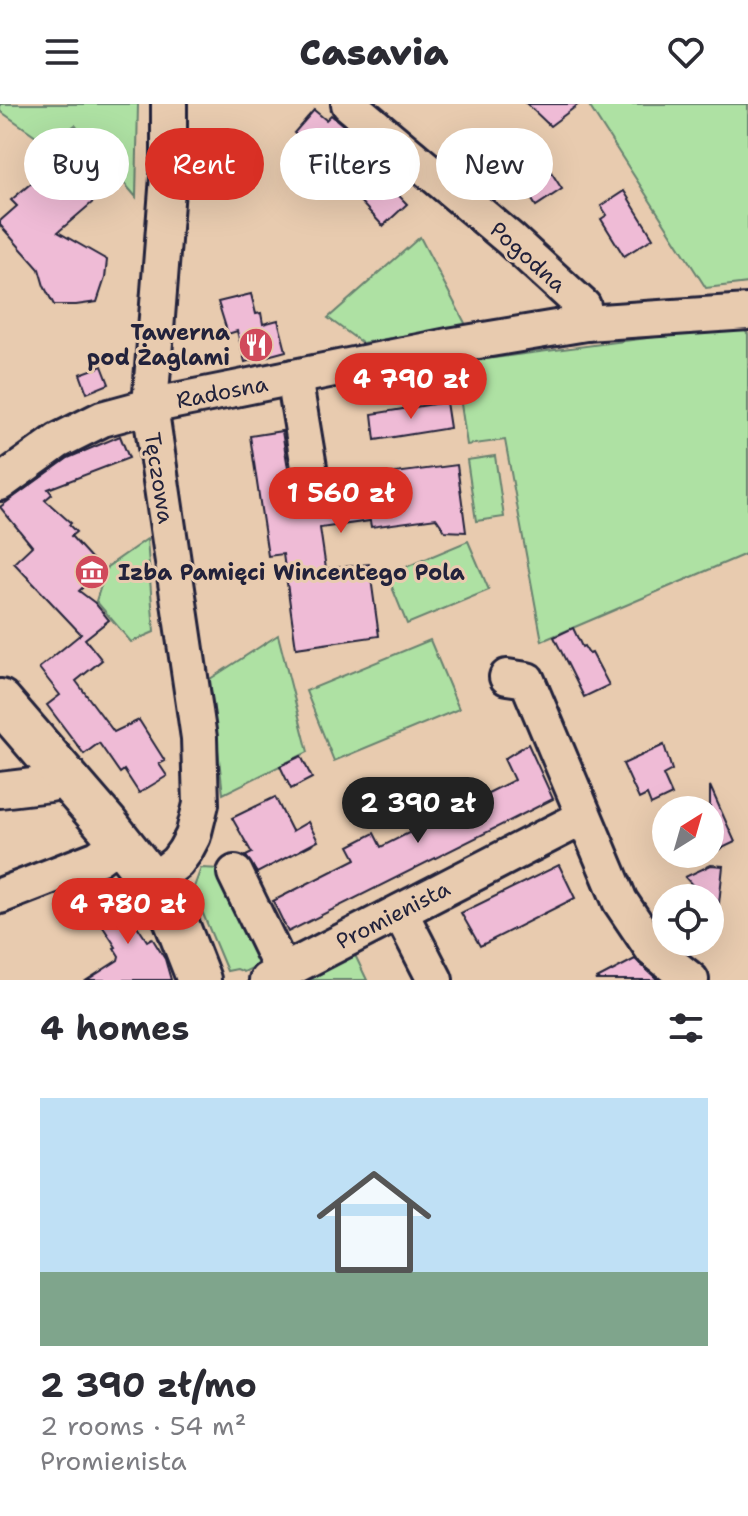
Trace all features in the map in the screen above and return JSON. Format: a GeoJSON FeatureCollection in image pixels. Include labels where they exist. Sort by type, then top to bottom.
{"type":"FeatureCollection","features":[{"type":"Feature","properties":{"kind":"main road"},"geometry":{"type":"LineString","coordinates":[[0,701],[121,841],[152,882],[172,911],[199,980]]}},
{"type":"Feature","properties":{"kind":"street","name":"Tęczowa"},"geometry":{"type":"LineString","coordinates":[[152,882],[177,862],[185,851],[193,836],[201,804],[199,738],[150,406],[169,164],[169,104]]}},
{"type":"Feature","properties":{"kind":"street","name":"Pogodna"},"geometry":{"type":"LineString","coordinates":[[365,109],[583,306],[586,323]]}},
{"type":"Feature","properties":{"kind":"street","name":"Radosna"},"geometry":{"type":"LineString","coordinates":[[0,483],[58,441],[102,419],[150,406],[448,346],[586,323],[748,312]]}},
{"type":"Feature","properties":{"kind":"street"},"geometry":{"type":"LineString","coordinates":[[294,377],[309,467]]}},
{"type":"Feature","properties":{"kind":"street"},"geometry":{"type":"LineString","coordinates":[[507,677],[527,680],[620,901],[653,950],[691,980]]}},
{"type":"Feature","properties":{"kind":"street"},"geometry":{"type":"LineString","coordinates":[[0,790],[50,784],[63,773]]}},
{"type":"Feature","properties":{"kind":"street","name":"Promienista"},"geometry":{"type":"LineString","coordinates":[[275,976],[584,817]]}},
{"type":"Feature","properties":{"kind":"street"},"geometry":{"type":"LineString","coordinates":[[0,896],[98,858],[121,841]]}},
{"type":"Feature","properties":{"kind":"street"},"geometry":{"type":"LineString","coordinates":[[235,873],[275,976]]}},
{"type":"Feature","properties":{"kind":"street"},"geometry":{"type":"LineString","coordinates":[[400,912],[435,980]]}},
{"type":"Feature","properties":{"kind":"green space"},"geometry":{"type":"Polygon","coordinates":[[[0,104],[138,104],[136,197],[129,189],[129,128],[78,128],[75,125],[71,128],[24,128],[0,111],[0,104]]]}},
{"type":"Feature","properties":{"kind":"green space"},"geometry":{"type":"Polygon","coordinates":[[[588,104],[748,104],[748,283],[706,288],[588,104]]]}},
{"type":"Feature","properties":{"kind":"green space"},"geometry":{"type":"Polygon","coordinates":[[[420,237],[466,325],[362,343],[328,318],[420,237]]]}},
{"type":"Feature","properties":{"kind":"green space"},"geometry":{"type":"Polygon","coordinates":[[[740,326],[748,334],[748,553],[542,641],[505,440],[467,445],[455,363],[740,326]]]}},
{"type":"Feature","properties":{"kind":"green space"},"geometry":{"type":"Polygon","coordinates":[[[495,456],[504,517],[476,521],[467,460],[495,456]]]}},
{"type":"Feature","properties":{"kind":"green space"},"geometry":{"type":"Polygon","coordinates":[[[147,539],[154,632],[131,642],[96,601],[107,567],[147,539]]]}},
{"type":"Feature","properties":{"kind":"green space"},"geometry":{"type":"Polygon","coordinates":[[[468,541],[489,590],[407,624],[387,575],[468,541]]]}},
{"type":"Feature","properties":{"kind":"green space"},"geometry":{"type":"Polygon","coordinates":[[[278,635],[308,752],[223,794],[210,679],[278,635]]]}},
{"type":"Feature","properties":{"kind":"green space"},"geometry":{"type":"Polygon","coordinates":[[[430,640],[459,709],[334,761],[306,691],[430,640]]]}},
{"type":"Feature","properties":{"kind":"green space"},"geometry":{"type":"Polygon","coordinates":[[[201,868],[222,869],[273,958],[244,972],[237,969],[227,971],[193,890],[201,868]]]}},
{"type":"Feature","properties":{"kind":"green space"},"geometry":{"type":"Polygon","coordinates":[[[355,955],[367,980],[309,980],[355,955]]]}},
{"type":"Feature","properties":{"kind":"building"},"geometry":{"type":"Polygon","coordinates":[[[527,104],[579,104],[550,126],[527,104]]]}},
{"type":"Feature","properties":{"kind":"building"},"geometry":{"type":"Polygon","coordinates":[[[314,110],[326,120],[331,115],[344,126],[343,128],[298,128],[314,110]]]}},
{"type":"Feature","properties":{"kind":"building"},"geometry":{"type":"Polygon","coordinates":[[[553,175],[562,189],[553,195],[553,175]]]}},
{"type":"Feature","properties":{"kind":"building"},"geometry":{"type":"Polygon","coordinates":[[[24,189],[24,200],[95,200],[58,232],[107,260],[97,302],[54,305],[39,269],[0,225],[0,221],[17,206],[11,200],[24,189]]]}},
{"type":"Feature","properties":{"kind":"building"},"geometry":{"type":"Polygon","coordinates":[[[624,191],[653,238],[624,256],[601,219],[607,215],[601,206],[624,191]]]}},
{"type":"Feature","properties":{"kind":"building"},"geometry":{"type":"Polygon","coordinates":[[[359,200],[403,200],[407,204],[383,226],[359,200]]]}},
{"type":"Feature","properties":{"kind":"building"},"geometry":{"type":"Polygon","coordinates":[[[251,294],[256,314],[261,313],[263,324],[278,320],[286,351],[245,362],[237,331],[228,334],[218,302],[251,294]]]}},
{"type":"Feature","properties":{"kind":"building"},"geometry":{"type":"Polygon","coordinates":[[[102,366],[109,384],[87,393],[80,374],[102,366]]]}},
{"type":"Feature","properties":{"kind":"building"},"geometry":{"type":"Polygon","coordinates":[[[446,402],[450,428],[375,440],[372,414],[446,402]]]}},
{"type":"Feature","properties":{"kind":"building"},"geometry":{"type":"Polygon","coordinates":[[[282,431],[291,487],[312,487],[331,481],[330,473],[348,470],[349,479],[457,465],[466,532],[445,531],[436,518],[371,527],[370,521],[320,528],[326,569],[369,564],[379,636],[296,648],[283,554],[268,556],[250,436],[282,431]]]}},
{"type":"Feature","properties":{"kind":"building"},"geometry":{"type":"Polygon","coordinates":[[[120,436],[129,458],[48,489],[52,494],[45,500],[71,523],[69,525],[76,532],[71,536],[102,570],[79,591],[95,603],[109,620],[85,639],[102,660],[76,681],[114,732],[139,720],[165,761],[159,764],[167,776],[139,793],[124,770],[120,773],[99,743],[84,754],[47,705],[60,695],[39,668],[81,634],[14,563],[32,546],[0,507],[68,458],[120,436]]]}},
{"type":"Feature","properties":{"kind":"building"},"geometry":{"type":"Polygon","coordinates":[[[573,628],[582,647],[589,654],[592,653],[609,685],[584,697],[554,637],[573,628]]]}},
{"type":"Feature","properties":{"kind":"building"},"geometry":{"type":"Polygon","coordinates":[[[528,744],[553,799],[288,932],[273,901],[356,859],[349,846],[374,833],[381,847],[514,780],[504,759],[528,744]]]}},
{"type":"Feature","properties":{"kind":"building"},"geometry":{"type":"Polygon","coordinates":[[[664,745],[672,770],[663,775],[672,795],[652,796],[651,805],[647,795],[639,799],[623,764],[664,745]]]}},
{"type":"Feature","properties":{"kind":"building"},"geometry":{"type":"Polygon","coordinates":[[[301,756],[312,778],[291,789],[280,766],[301,756]]]}},
{"type":"Feature","properties":{"kind":"building"},"geometry":{"type":"Polygon","coordinates":[[[275,797],[292,831],[308,822],[318,841],[257,873],[246,856],[252,853],[232,818],[275,797]]]}},
{"type":"Feature","properties":{"kind":"building"},"geometry":{"type":"Polygon","coordinates":[[[724,817],[735,842],[724,847],[724,817]]]}},
{"type":"Feature","properties":{"kind":"building"},"geometry":{"type":"Polygon","coordinates":[[[559,865],[575,898],[480,946],[461,913],[559,865]]]}},
{"type":"Feature","properties":{"kind":"building"},"geometry":{"type":"Polygon","coordinates":[[[704,868],[723,868],[721,884],[691,884],[685,877],[704,868]]]}},
{"type":"Feature","properties":{"kind":"building"},"geometry":{"type":"Polygon","coordinates":[[[114,891],[147,941],[152,938],[165,959],[171,980],[87,980],[118,960],[116,947],[90,907],[114,891]]]}},
{"type":"Feature","properties":{"kind":"building"},"geometry":{"type":"Polygon","coordinates":[[[635,959],[658,980],[595,980],[635,959]]]}},
{"type":"Feature","properties":{"kind":"place","name":"Tawerna pod Żaglami"},"geometry":{"type":"Point","coordinates":[256,345]}},
{"type":"Feature","properties":{"kind":"place","name":"Izba Pamięci Wincentego Pola"},"geometry":{"type":"Point","coordinates":[92,572]}}]}
